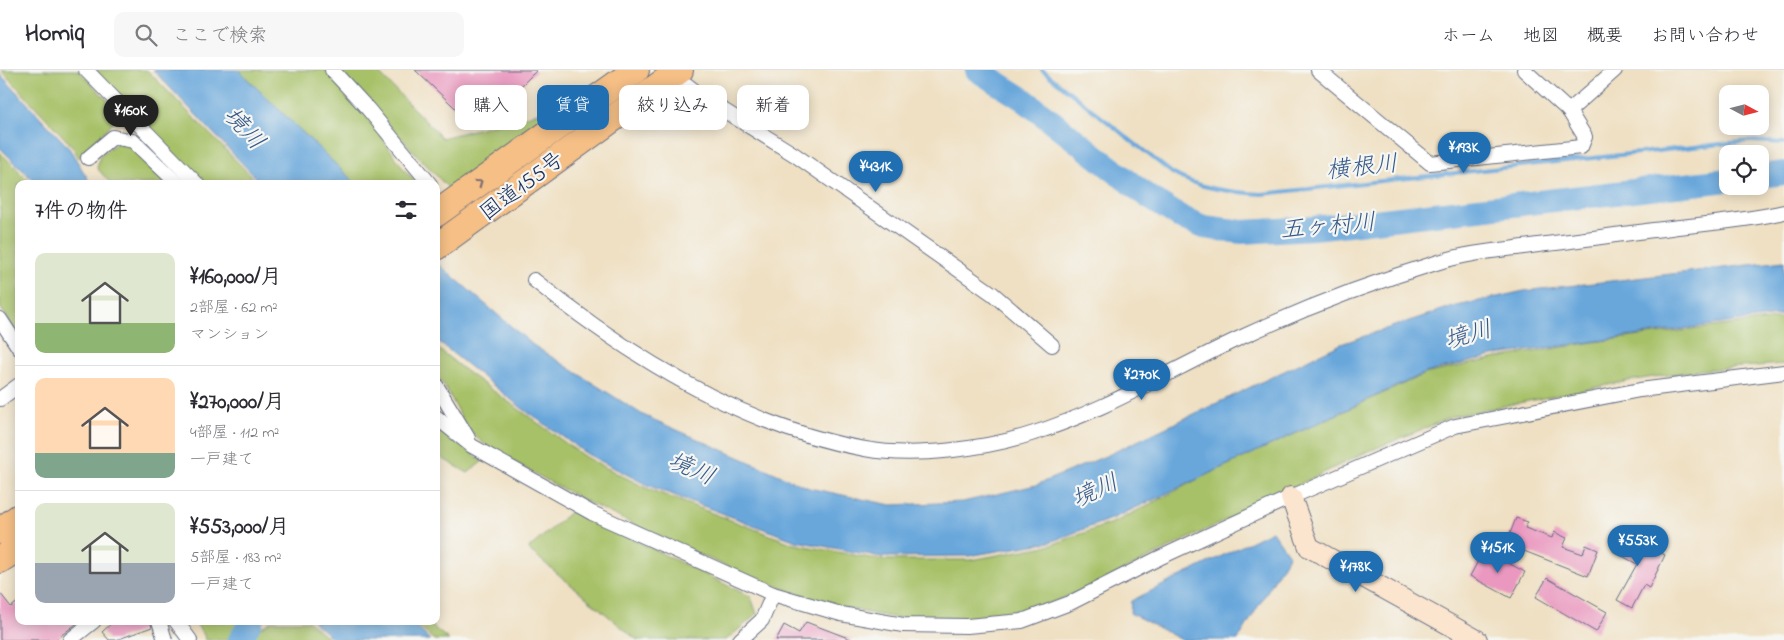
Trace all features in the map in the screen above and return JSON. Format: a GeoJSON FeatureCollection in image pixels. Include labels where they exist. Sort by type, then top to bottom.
{"type":"FeatureCollection","features":[{"type":"Feature","properties":{"kind":"highway","name":"国道155号"},"geometry":{"type":"LineString","coordinates":[[440,195],[636,70]]}},
{"type":"Feature","properties":{"kind":"highway","name":"国道155号"},"geometry":{"type":"LineString","coordinates":[[440,244],[575,144],[677,72]]}},
{"type":"Feature","properties":{"kind":"highway"},"geometry":{"type":"LineString","coordinates":[[0,531],[15,521]]}},
{"type":"Feature","properties":{"kind":"highway"},"geometry":{"type":"LineString","coordinates":[[0,560],[15,549]]}},
{"type":"Feature","properties":{"kind":"street"},"geometry":{"type":"LineString","coordinates":[[86,70],[193,180]]}},
{"type":"Feature","properties":{"kind":"street"},"geometry":{"type":"LineString","coordinates":[[332,70],[368,109],[422,180]]}},
{"type":"Feature","properties":{"kind":"street"},"geometry":{"type":"LineString","coordinates":[[1318,70],[1430,163],[1581,147],[1585,137],[1569,111],[1524,70]]}},
{"type":"Feature","properties":{"kind":"street"},"geometry":{"type":"LineString","coordinates":[[1569,111],[1615,70]]}},
{"type":"Feature","properties":{"kind":"street"},"geometry":{"type":"LineString","coordinates":[[677,72],[704,98],[795,155],[993,294],[1052,345]]}},
{"type":"Feature","properties":{"kind":"street"},"geometry":{"type":"LineString","coordinates":[[88,158],[113,137],[133,141],[174,180]]}},
{"type":"Feature","properties":{"kind":"street"},"geometry":{"type":"LineString","coordinates":[[534,280],[588,323],[713,399],[790,431],[867,450],[932,452],[980,446],[1029,435],[1071,420],[1246,335],[1362,288],[1442,261],[1476,253],[1749,220],[1784,212]]}},
{"type":"Feature","properties":{"kind":"street"},"geometry":{"type":"LineString","coordinates":[[0,319],[15,342]]}},
{"type":"Feature","properties":{"kind":"street"},"geometry":{"type":"LineString","coordinates":[[440,420],[472,446],[592,513],[773,594],[841,614],[903,624],[967,626],[1022,621],[1070,603],[1159,558],[1291,497],[1455,426],[1640,390],[1784,372]]}},
{"type":"Feature","properties":{"kind":"street"},"geometry":{"type":"LineString","coordinates":[[0,399],[15,388]]}},
{"type":"Feature","properties":{"kind":"street"},"geometry":{"type":"LineString","coordinates":[[440,392],[472,446]]}},
{"type":"Feature","properties":{"kind":"street"},"geometry":{"type":"LineString","coordinates":[[1291,497],[1309,547],[1477,640]]}},
{"type":"Feature","properties":{"kind":"street"},"geometry":{"type":"LineString","coordinates":[[740,640],[762,620],[773,594]]}},
{"type":"Feature","properties":{"kind":"street"},"geometry":{"type":"LineString","coordinates":[[70,640],[89,625]]}},
{"type":"Feature","properties":{"kind":"street"},"geometry":{"type":"LineString","coordinates":[[160,625],[165,640]]}},
{"type":"Feature","properties":{"kind":"street"},"geometry":{"type":"LineString","coordinates":[[179,625],[190,640]]}},
{"type":"Feature","properties":{"kind":"green space"},"geometry":{"type":"Polygon","coordinates":[[[1,70],[78,70],[121,114],[79,158],[72,146],[1,70]]]}},
{"type":"Feature","properties":{"kind":"green space"},"geometry":{"type":"Polygon","coordinates":[[[93,70],[147,70],[255,180],[197,180],[93,70]]]}},
{"type":"Feature","properties":{"kind":"green space"},"geometry":{"type":"Polygon","coordinates":[[[238,70],[327,70],[363,110],[405,171],[415,180],[352,180],[238,70]]]}},
{"type":"Feature","properties":{"kind":"green space"},"geometry":{"type":"Polygon","coordinates":[[[337,70],[376,70],[442,138],[472,130],[527,130],[527,116],[537,113],[537,125],[449,189],[337,70]]]}},
{"type":"Feature","properties":{"kind":"green space"},"geometry":{"type":"Polygon","coordinates":[[[117,143],[133,146],[169,180],[108,180],[97,168],[100,155],[117,143]]]}},
{"type":"Feature","properties":{"kind":"green space"},"geometry":{"type":"Polygon","coordinates":[[[0,152],[28,180],[15,180],[15,329],[0,307],[0,152]]]}},
{"type":"Feature","properties":{"kind":"green space"},"geometry":{"type":"Polygon","coordinates":[[[1784,318],[1784,364],[1699,370],[1628,381],[1454,416],[1362,454],[1083,590],[1023,612],[985,620],[938,621],[892,617],[847,608],[802,595],[714,561],[592,504],[493,450],[467,427],[440,380],[440,350],[585,457],[646,488],[794,544],[881,560],[971,560],[1051,545],[1117,521],[1206,475],[1425,374],[1497,358],[1594,342],[1784,318]]]}},
{"type":"Feature","properties":{"kind":"green space"},"geometry":{"type":"Polygon","coordinates":[[[440,432],[483,461],[468,473],[440,457],[440,432]]]}},
{"type":"Feature","properties":{"kind":"green space"},"geometry":{"type":"Polygon","coordinates":[[[573,510],[751,597],[757,614],[726,640],[637,640],[528,549],[573,510]]]}},
{"type":"Feature","properties":{"kind":"green space"},"geometry":{"type":"Polygon","coordinates":[[[197,625],[238,625],[232,640],[205,640],[204,635],[197,625]]]}},
{"type":"Feature","properties":{"kind":"green space"},"geometry":{"type":"Polygon","coordinates":[[[265,625],[313,625],[330,640],[246,640],[247,637],[265,625]]]}},
{"type":"Feature","properties":{"kind":"green space"},"geometry":{"type":"Polygon","coordinates":[[[417,625],[431,625],[449,640],[434,640],[417,625]]]}},
{"type":"Feature","properties":{"kind":"water","name":"境川"},"geometry":{"type":"Polygon","coordinates":[[[153,70],[238,70],[352,180],[258,180],[153,70]]]}},
{"type":"Feature","properties":{"kind":"water"},"geometry":{"type":"Polygon","coordinates":[[[0,74],[69,148],[89,180],[33,180],[0,148],[0,74]]]}},
{"type":"Feature","properties":{"kind":"water","name":"境川"},"geometry":{"type":"Polygon","coordinates":[[[1784,261],[1784,315],[1497,355],[1425,373],[1116,517],[1050,542],[969,556],[882,557],[796,541],[647,485],[587,454],[523,409],[440,343],[440,265],[533,345],[643,415],[809,488],[891,505],[963,502],[1036,485],[1108,455],[1341,344],[1448,308],[1524,291],[1784,261]]]}},
{"type":"Feature","properties":{"kind":"water"},"geometry":{"type":"Polygon","coordinates":[[[1272,531],[1289,555],[1238,640],[1182,640],[1130,613],[1131,601],[1272,531]]]}},
{"type":"Feature","properties":{"kind":"water"},"geometry":{"type":"Polygon","coordinates":[[[247,625],[259,625],[252,631],[247,625]]]}},
{"type":"Feature","properties":{"kind":"water"},"geometry":{"type":"Polygon","coordinates":[[[317,625],[414,625],[430,640],[334,640],[317,625]]]}},
{"type":"Feature","properties":{"kind":"building"},"geometry":{"type":"Polygon","coordinates":[[[415,70],[537,70],[522,85],[455,85],[455,108],[415,70]]]}},
{"type":"Feature","properties":{"kind":"building"},"geometry":{"type":"Polygon","coordinates":[[[1516,518],[1528,522],[1525,528],[1552,538],[1554,532],[1567,538],[1563,547],[1583,554],[1586,545],[1598,550],[1588,576],[1506,544],[1516,518]]]}},
{"type":"Feature","properties":{"kind":"building"},"geometry":{"type":"Polygon","coordinates":[[[1623,533],[1665,555],[1649,588],[1644,585],[1632,608],[1617,600],[1637,564],[1613,551],[1623,533]]]}},
{"type":"Feature","properties":{"kind":"building"},"geometry":{"type":"Polygon","coordinates":[[[1484,550],[1525,572],[1511,598],[1470,576],[1484,550]]]}},
{"type":"Feature","properties":{"kind":"building"},"geometry":{"type":"Polygon","coordinates":[[[1547,578],[1607,612],[1596,632],[1536,597],[1547,578]]]}},
{"type":"Feature","properties":{"kind":"building"},"geometry":{"type":"Polygon","coordinates":[[[0,593],[11,607],[15,604],[15,625],[75,625],[55,640],[0,640],[0,593]]]}},
{"type":"Feature","properties":{"kind":"building"},"geometry":{"type":"Polygon","coordinates":[[[806,622],[851,639],[776,640],[784,625],[799,633],[806,622]]]}},
{"type":"Feature","properties":{"kind":"building"},"geometry":{"type":"Polygon","coordinates":[[[110,625],[151,625],[152,627],[116,640],[109,640],[102,632],[110,625]]]}},
{"type":"Feature","properties":{"kind":"waterway","name":"五ヶ村川"},"geometry":{"type":"LineString","coordinates":[[977,70],[1023,99],[1147,196],[1182,218],[1204,227],[1242,232],[1314,228],[1719,181]]}},
{"type":"Feature","properties":{"kind":"waterway","name":"横根川"},"geometry":{"type":"LineString","coordinates":[[1042,70],[1172,173],[1193,183],[1239,192],[1262,194],[1749,141],[1784,143]]}},
{"type":"Feature","properties":{"kind":"waterway","name":"五ヶ村川"},"geometry":{"type":"LineString","coordinates":[[1769,175],[1784,173]]}},
{"type":"Feature","properties":{"kind":"waterway"},"geometry":{"type":"LineString","coordinates":[[240,640],[249,625]]}}]}
